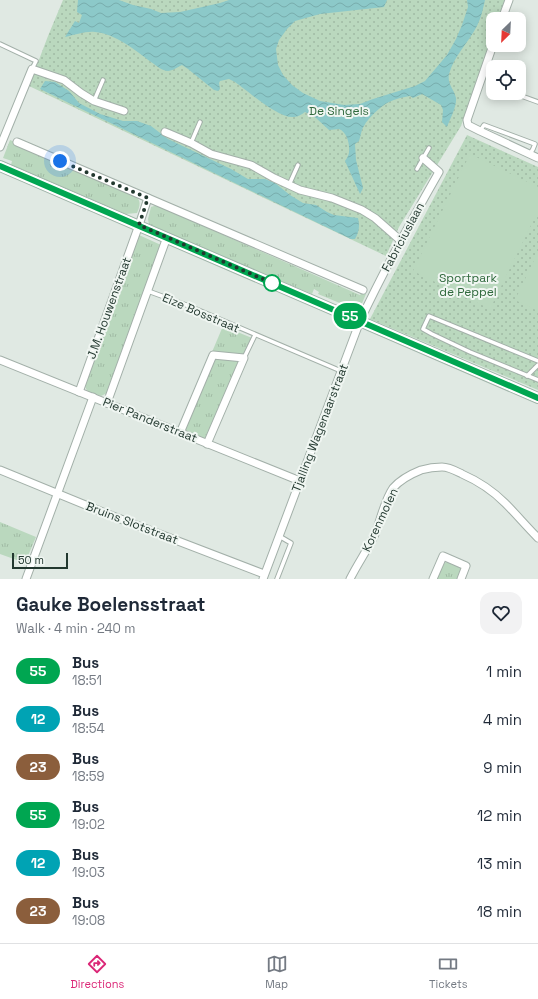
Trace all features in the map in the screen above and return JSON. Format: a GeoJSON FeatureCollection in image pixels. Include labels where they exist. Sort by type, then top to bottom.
{"type":"FeatureCollection","features":[{"type":"Feature","properties":{"kind":"main road"},"geometry":{"type":"LineString","coordinates":[[0,166],[538,398]]}},
{"type":"Feature","properties":{"kind":"street"},"geometry":{"type":"LineString","coordinates":[[505,12],[509,0]]}},
{"type":"Feature","properties":{"kind":"street"},"geometry":{"type":"LineString","coordinates":[[491,52],[467,120],[468,125],[532,152],[538,158]]}},
{"type":"Feature","properties":{"kind":"street"},"geometry":{"type":"LineString","coordinates":[[0,147],[32,69],[64,80],[94,101],[124,111]]}},
{"type":"Feature","properties":{"kind":"street"},"geometry":{"type":"LineString","coordinates":[[165,132],[191,143],[211,154],[252,164],[274,178],[300,190],[332,198],[362,210],[375,218],[400,240]]}},
{"type":"Feature","properties":{"kind":"street"},"geometry":{"type":"LineString","coordinates":[[17,142],[362,290]]}},
{"type":"Feature","properties":{"kind":"street","name":"Fabriciuslaan"},"geometry":{"type":"LineString","coordinates":[[360,321],[400,240],[439,172],[424,158]]}},
{"type":"Feature","properties":{"kind":"street","name":"J.M. Houwenstraat"},"geometry":{"type":"LineString","coordinates":[[78,392],[148,198]]}},
{"type":"Feature","properties":{"kind":"street"},"geometry":{"type":"LineString","coordinates":[[107,403],[167,238]]}},
{"type":"Feature","properties":{"kind":"street","name":"Tjalling Wagenaarstraat"},"geometry":{"type":"LineString","coordinates":[[264,577],[360,321]]}},
{"type":"Feature","properties":{"kind":"street"},"geometry":{"type":"LineString","coordinates":[[180,433],[213,355],[244,358]]}},
{"type":"Feature","properties":{"kind":"street","name":"Eize Bosstraat"},"geometry":{"type":"LineString","coordinates":[[208,444],[244,358]]}},
{"type":"Feature","properties":{"kind":"street","name":"Pier Panderstraat"},"geometry":{"type":"LineString","coordinates":[[0,360],[300,481]]}},
{"type":"Feature","properties":{"kind":"street"},"geometry":{"type":"LineString","coordinates":[[26,579],[93,397]]}},
{"type":"Feature","properties":{"kind":"street","name":"Korenmolen"},"geometry":{"type":"LineString","coordinates":[[350,579],[376,532],[387,499],[393,489],[397,484],[416,472],[428,468],[442,467],[455,470],[482,485],[505,502],[538,538]]}},
{"type":"Feature","properties":{"kind":"street","name":"Bruins Slotstraat"},"geometry":{"type":"LineString","coordinates":[[0,470],[264,577]]}},
{"type":"Feature","properties":{"kind":"street"},"geometry":{"type":"LineString","coordinates":[[433,579],[443,556],[466,566],[461,579]]}},
{"type":"Feature","properties":{"kind":"lane"},"geometry":{"type":"LineString","coordinates":[[0,44],[36,61],[32,69]]}},
{"type":"Feature","properties":{"kind":"lane"},"geometry":{"type":"LineString","coordinates":[[94,101],[103,80]]}},
{"type":"Feature","properties":{"kind":"lane"},"geometry":{"type":"LineString","coordinates":[[526,98],[538,102]]}},
{"type":"Feature","properties":{"kind":"lane"},"geometry":{"type":"LineString","coordinates":[[191,143],[200,122]]}},
{"type":"Feature","properties":{"kind":"lane"},"geometry":{"type":"LineString","coordinates":[[480,131],[484,124],[535,144],[532,152]]}},
{"type":"Feature","properties":{"kind":"lane"},"geometry":{"type":"LineString","coordinates":[[417,169],[429,148]]}},
{"type":"Feature","properties":{"kind":"lane"},"geometry":{"type":"LineString","coordinates":[[532,152],[538,151]]}},
{"type":"Feature","properties":{"kind":"lane"},"geometry":{"type":"LineString","coordinates":[[290,185],[298,165]]}},
{"type":"Feature","properties":{"kind":"lane","name":"Eize Bosstraat"},"geometry":{"type":"LineString","coordinates":[[148,291],[189,306],[341,371]]}},
{"type":"Feature","properties":{"kind":"lane"},"geometry":{"type":"LineString","coordinates":[[538,361],[429,316],[424,329],[470,352],[538,380]]}},
{"type":"Feature","properties":{"kind":"lane","name":"Eize Bosstraat"},"geometry":{"type":"LineString","coordinates":[[244,358],[255,335]]}},
{"type":"Feature","properties":{"kind":"lane"},"geometry":{"type":"LineString","coordinates":[[527,376],[538,365]]}},
{"type":"Feature","properties":{"kind":"lane"},"geometry":{"type":"LineString","coordinates":[[277,579],[291,543],[279,536]]}},
{"type":"Feature","properties":{"kind":"green space","name":"De Singels"},"geometry":{"type":"Polygon","coordinates":[[[63,0],[505,0],[501,12],[486,12],[487,52],[461,126],[399,227],[386,256],[29,86],[63,0]]]}},
{"type":"Feature","properties":{"kind":"green space","name":"Sportpark de Peppel"},"geometry":{"type":"Polygon","coordinates":[[[467,135],[538,167],[538,390],[370,319],[467,135]]]}},
{"type":"Feature","properties":{"kind":"green space"},"geometry":{"type":"Polygon","coordinates":[[[10,140],[15,142],[14,145],[134,195],[140,203],[137,213],[126,214],[11,165],[12,161],[3,158],[10,140]]]}},
{"type":"Feature","properties":{"kind":"green space"},"geometry":{"type":"Polygon","coordinates":[[[470,154],[538,187],[538,211],[490,309],[413,271],[470,154]]]}},
{"type":"Feature","properties":{"kind":"green space"},"geometry":{"type":"Polygon","coordinates":[[[158,206],[360,295],[362,292],[366,294],[360,308],[355,307],[354,309],[318,294],[319,292],[314,289],[312,294],[149,225],[148,219],[151,207],[158,206]]]}},
{"type":"Feature","properties":{"kind":"green space"},"geometry":{"type":"Polygon","coordinates":[[[139,235],[161,245],[107,393],[101,396],[88,391],[85,383],[139,235]]]}},
{"type":"Feature","properties":{"kind":"green space"},"geometry":{"type":"Polygon","coordinates":[[[538,252],[538,311],[515,300],[538,252]]]}},
{"type":"Feature","properties":{"kind":"green space"},"geometry":{"type":"Polygon","coordinates":[[[223,326],[252,338],[207,442],[179,430],[223,326]]]}},
{"type":"Feature","properties":{"kind":"green space"},"geometry":{"type":"Polygon","coordinates":[[[0,522],[36,537],[25,563],[0,554],[0,522]]]}},
{"type":"Feature","properties":{"kind":"green space"},"geometry":{"type":"Polygon","coordinates":[[[446,562],[461,568],[458,579],[437,579],[442,565],[446,562]]]}},
{"type":"Feature","properties":{"kind":"water"},"geometry":{"type":"Polygon","coordinates":[[[78,0],[119,0],[161,13],[180,12],[229,0],[387,0],[384,7],[320,14],[295,21],[279,40],[276,49],[278,65],[283,75],[292,85],[303,93],[320,101],[344,105],[360,104],[415,86],[425,81],[447,55],[456,39],[468,7],[467,0],[485,0],[477,26],[451,67],[449,81],[456,101],[447,127],[442,122],[443,110],[441,105],[422,94],[413,98],[410,96],[396,99],[382,106],[366,123],[362,129],[359,141],[355,144],[356,160],[363,188],[360,194],[345,161],[349,154],[349,145],[346,135],[342,131],[339,129],[329,130],[316,118],[305,112],[294,117],[280,114],[229,79],[220,81],[220,89],[218,91],[214,90],[182,65],[173,70],[166,71],[125,43],[103,33],[91,32],[65,37],[75,21],[79,23],[82,15],[77,12],[78,0]]]}},
{"type":"Feature","properties":{"kind":"water"},"geometry":{"type":"Polygon","coordinates":[[[45,81],[55,82],[69,91],[79,103],[100,114],[123,121],[137,121],[151,126],[168,139],[231,169],[248,179],[265,179],[275,183],[303,203],[316,205],[334,215],[358,218],[359,226],[355,239],[351,239],[40,89],[45,81]]]}},
{"type":"Feature","properties":{"kind":"bus line","name":"55"},"geometry":{"type":"LineString","coordinates":[[0,166],[538,398]]}},
{"type":"Feature","properties":{"kind":"route"},"geometry":{"type":"LineString","coordinates":[[60,161],[148,198],[139,225],[272,283]]}}]}
